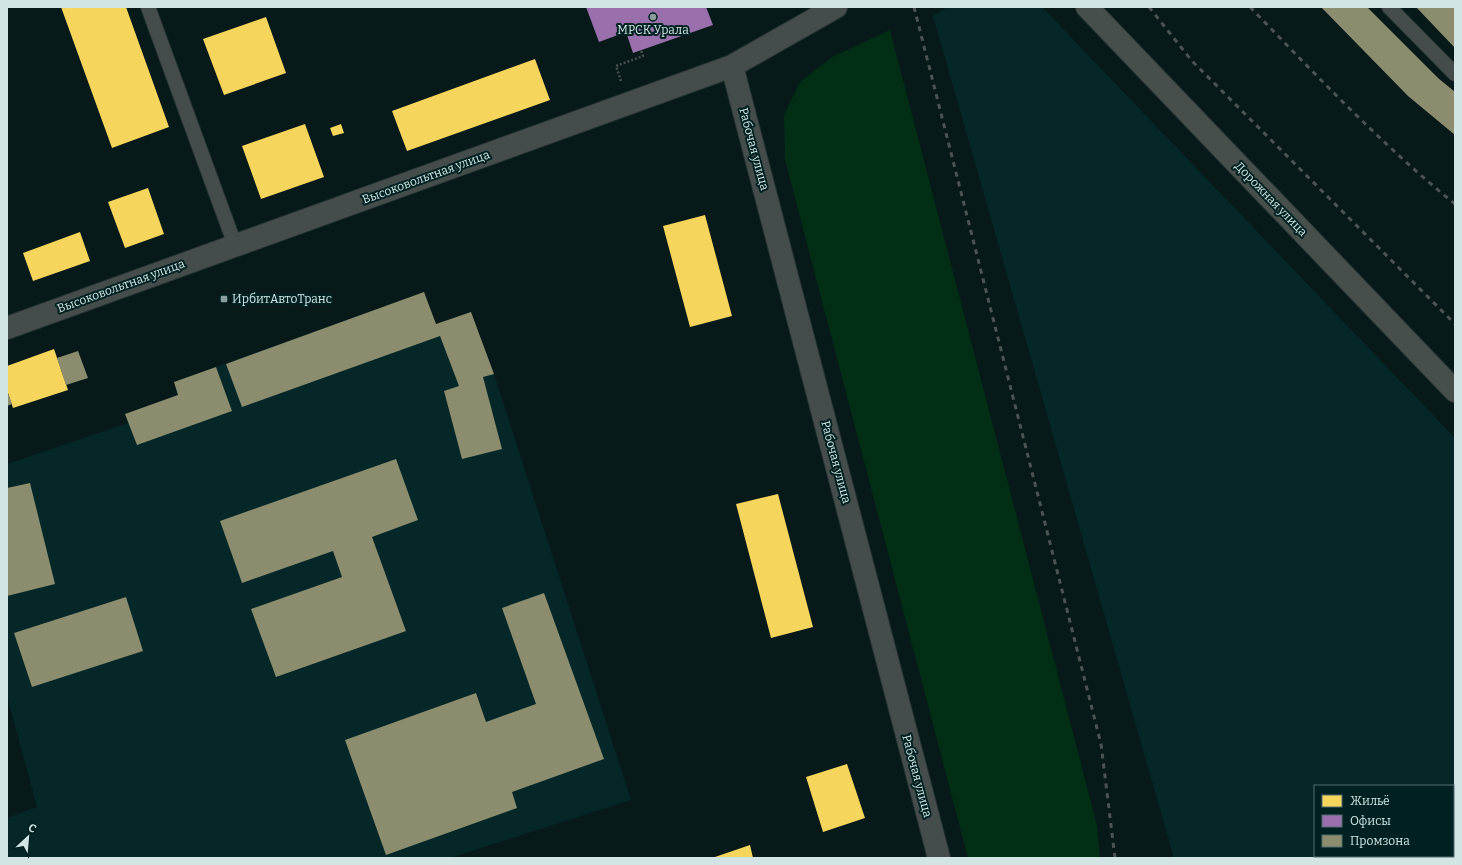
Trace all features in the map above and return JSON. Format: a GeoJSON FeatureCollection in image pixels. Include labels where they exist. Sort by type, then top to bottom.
{"type":"FeatureCollection","features":[{"type":"Feature","properties":{"kind":"street","name":"Высоковольтная улица"},"geometry":{"type":"LineString","coordinates":[[7,328],[732,66],[836,7]]}},
{"type":"Feature","properties":{"kind":"street","name":"Дорожная улица"},"geometry":{"type":"LineString","coordinates":[[1087,7],[1455,391]]}},
{"type":"Feature","properties":{"kind":"street","name":"Рабочая улица"},"geometry":{"type":"LineString","coordinates":[[732,66],[939,858]]}},
{"type":"Feature","properties":{"kind":"lane"},"geometry":{"type":"LineString","coordinates":[[148,7],[235,245]]}},
{"type":"Feature","properties":{"kind":"lane"},"geometry":{"type":"LineString","coordinates":[[1389,7],[1455,74]]}},
{"type":"Feature","properties":{"kind":"path"},"geometry":{"type":"LineString","coordinates":[[622,83],[616,66],[643,56],[641,50]]}},
{"type":"Feature","properties":{"kind":"shaded area"},"geometry":{"type":"Polygon","coordinates":[[[948,7],[1042,7],[1455,438],[1455,858],[1174,858],[933,16],[948,7]]]}},
{"type":"Feature","properties":{"kind":"shaded area"},"geometry":{"type":"Polygon","coordinates":[[[424,292],[436,324],[471,312],[494,374],[631,800],[450,858],[7,858],[7,818],[37,807],[7,696],[7,464],[128,423],[125,414],[178,395],[174,382],[424,292]]]}},
{"type":"Feature","properties":{"kind":"green space"},"geometry":{"type":"Polygon","coordinates":[[[890,30],[1097,825],[1100,858],[968,858],[785,160],[784,115],[800,82],[832,57],[890,30]]]}},
{"type":"Feature","properties":{"kind":"building: Жильё"},"geometry":{"type":"Polygon","coordinates":[[[61,7],[126,7],[169,127],[112,148],[61,7]]]}},
{"type":"Feature","properties":{"kind":"building: Жильё"},"geometry":{"type":"Polygon","coordinates":[[[266,17],[286,73],[224,95],[203,39],[266,17]]]}},
{"type":"Feature","properties":{"kind":"building: Жильё"},"geometry":{"type":"Polygon","coordinates":[[[535,59],[550,100],[407,151],[392,111],[535,59]]]}},
{"type":"Feature","properties":{"kind":"building: Жильё"},"geometry":{"type":"Polygon","coordinates":[[[305,124],[324,177],[261,199],[242,146],[305,124]]]}},
{"type":"Feature","properties":{"kind":"building: Жильё"},"geometry":{"type":"Polygon","coordinates":[[[341,124],[344,133],[333,136],[330,128],[341,124]]]}},
{"type":"Feature","properties":{"kind":"building: Жильё"},"geometry":{"type":"Polygon","coordinates":[[[148,188],[164,234],[125,248],[108,202],[148,188]]]}},
{"type":"Feature","properties":{"kind":"building: Жильё"},"geometry":{"type":"Polygon","coordinates":[[[705,215],[732,316],[690,327],[663,226],[705,215]]]}},
{"type":"Feature","properties":{"kind":"building: Жильё"},"geometry":{"type":"Polygon","coordinates":[[[80,232],[90,261],[33,281],[23,253],[80,232]]]}},
{"type":"Feature","properties":{"kind":"building: Жильё"},"geometry":{"type":"Polygon","coordinates":[[[54,349],[68,390],[13,408],[7,390],[7,366],[54,349]]]}},
{"type":"Feature","properties":{"kind":"building: Жильё"},"geometry":{"type":"Polygon","coordinates":[[[778,494],[813,627],[771,638],[736,504],[778,494]]]}},
{"type":"Feature","properties":{"kind":"building: Жильё"},"geometry":{"type":"Polygon","coordinates":[[[847,764],[865,818],[823,832],[806,777],[847,764]]]}},
{"type":"Feature","properties":{"kind":"building: Жильё"},"geometry":{"type":"Polygon","coordinates":[[[750,845],[753,858],[712,858],[750,845]]]}},
{"type":"Feature","properties":{"kind":"building: Офисы"},"geometry":{"type":"Polygon","coordinates":[[[586,7],[706,7],[713,25],[633,53],[626,32],[599,42],[586,7]]]}},
{"type":"Feature","properties":{"kind":"building: Промзона"},"geometry":{"type":"Polygon","coordinates":[[[1321,7],[1367,7],[1438,78],[1455,92],[1455,135],[1408,96],[1321,7]]]}},
{"type":"Feature","properties":{"kind":"building: Промзона"},"geometry":{"type":"Polygon","coordinates":[[[1416,7],[1455,7],[1455,48],[1416,7]]]}},
{"type":"Feature","properties":{"kind":"building: Промзона"},"geometry":{"type":"Polygon","coordinates":[[[424,292],[436,324],[471,312],[494,374],[483,377],[502,449],[462,459],[444,391],[459,386],[440,336],[242,407],[226,364],[424,292]]]}},
{"type":"Feature","properties":{"kind":"building: Промзона"},"geometry":{"type":"Polygon","coordinates":[[[78,351],[88,378],[66,385],[57,358],[78,351]]]}},
{"type":"Feature","properties":{"kind":"building: Промзона"},"geometry":{"type":"Polygon","coordinates":[[[216,367],[232,411],[137,445],[125,414],[178,395],[174,382],[216,367]]]}},
{"type":"Feature","properties":{"kind":"building: Промзона"},"geometry":{"type":"Polygon","coordinates":[[[7,391],[12,404],[7,406],[7,391]]]}},
{"type":"Feature","properties":{"kind":"building: Промзона"},"geometry":{"type":"Polygon","coordinates":[[[396,459],[418,520],[372,537],[406,631],[276,677],[251,609],[342,577],[333,551],[242,583],[220,521],[396,459]]]}},
{"type":"Feature","properties":{"kind":"building: Промзона"},"geometry":{"type":"Polygon","coordinates":[[[30,483],[55,584],[7,596],[7,488],[30,483]]]}},
{"type":"Feature","properties":{"kind":"building: Промзона"},"geometry":{"type":"Polygon","coordinates":[[[544,593],[604,759],[512,792],[517,808],[386,855],[345,740],[476,693],[486,722],[536,704],[502,608],[544,593]]]}},
{"type":"Feature","properties":{"kind":"building: Промзона"},"geometry":{"type":"Polygon","coordinates":[[[126,597],[143,651],[32,687],[14,633],[126,597]]]}},
{"type":"Feature","properties":{"kind":"railway"},"geometry":{"type":"LineString","coordinates":[[914,7],[1101,744],[1115,858]]}},
{"type":"Feature","properties":{"kind":"railway"},"geometry":{"type":"LineString","coordinates":[[1149,7],[1192,61],[1455,324]]}},
{"type":"Feature","properties":{"kind":"railway"},"geometry":{"type":"LineString","coordinates":[[1250,7],[1375,133],[1455,204]]}},
{"type":"Feature","properties":{"kind":"place","name":"МРСК Урала"},"geometry":{"type":"Point","coordinates":[653,17]}},
{"type":"Feature","properties":{"kind":"place","name":"ИрбитАвтоТранс"},"geometry":{"type":"Point","coordinates":[224,299]}}]}
